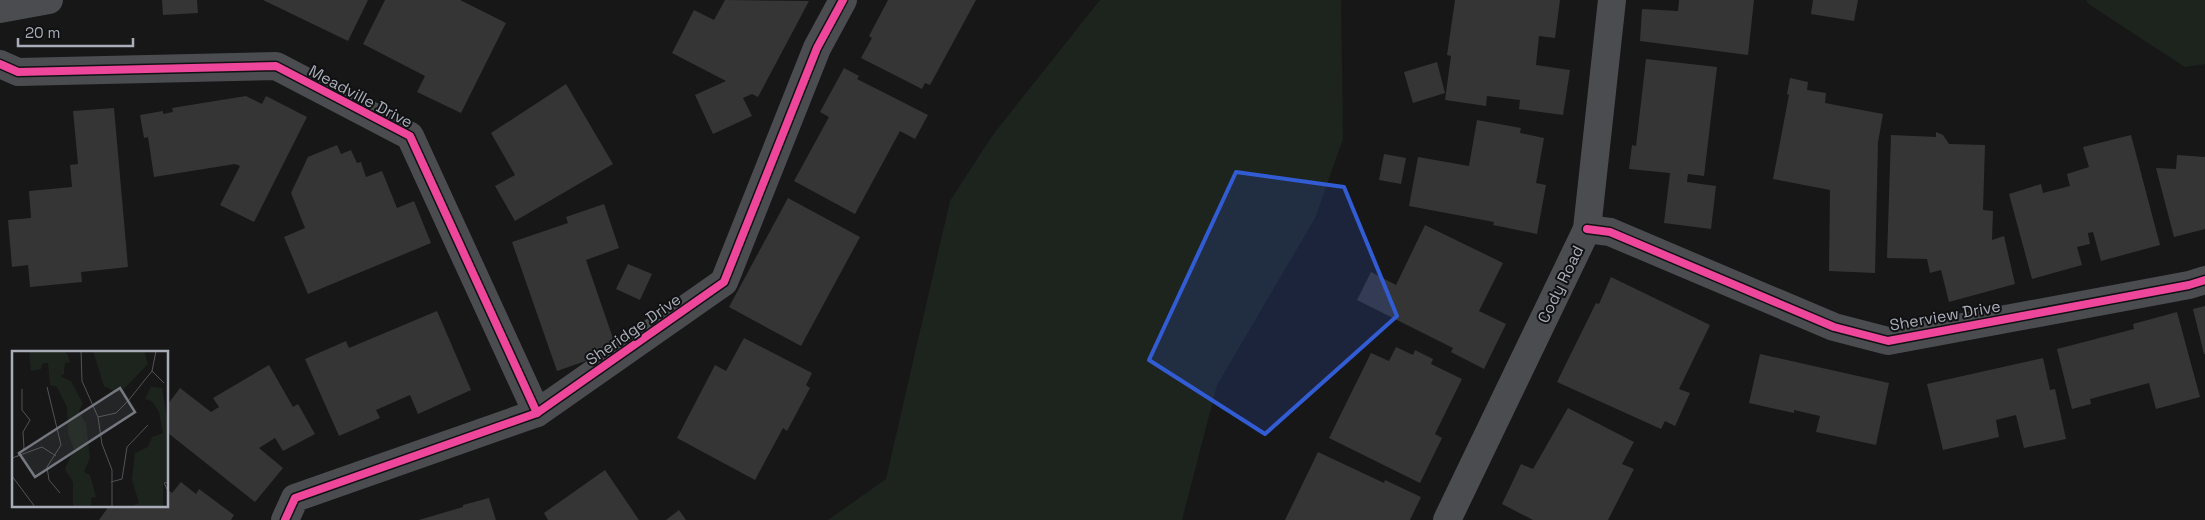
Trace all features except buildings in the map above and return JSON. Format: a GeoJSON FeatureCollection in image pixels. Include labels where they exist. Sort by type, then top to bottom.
{"type":"FeatureCollection","features":[{"type":"Feature","properties":{"kind":"street"},"geometry":{"type":"LineString","coordinates":[[0,9],[49,0]]}},
{"type":"Feature","properties":{"kind":"street","name":"Sheridge Drive"},"geometry":{"type":"LineString","coordinates":[[285,520],[295,498],[537,413],[724,282],[817,48],[843,0]]}},
{"type":"Feature","properties":{"kind":"street","name":"Cody Road"},"geometry":{"type":"LineString","coordinates":[[1447,520],[1587,229],[1612,0]]}},
{"type":"Feature","properties":{"kind":"street","name":"Meadville Drive"},"geometry":{"type":"LineString","coordinates":[[0,64],[18,72],[276,66],[410,136],[537,413]]}},
{"type":"Feature","properties":{"kind":"street","name":"Sherview Drive"},"geometry":{"type":"LineString","coordinates":[[1587,229],[1610,232],[1834,327],[1888,341],[2189,285],[2205,280]]}},
{"type":"Feature","properties":{"kind":"highlighted area"},"geometry":{"type":"Polygon","coordinates":[[[1236,172],[1344,187],[1397,316],[1265,434],[1149,360],[1236,172]]]}},
{"type":"Feature","properties":{"kind":"shaded area"},"geometry":{"type":"Polygon","coordinates":[[[1100,0],[1341,0],[1343,139],[1315,218],[1217,385],[1182,520],[828,520],[886,479],[950,201],[992,136],[1100,0]]]}},
{"type":"Feature","properties":{"kind":"shaded area"},"geometry":{"type":"Polygon","coordinates":[[[2086,0],[2205,0],[2205,64],[2185,67],[2090,5],[2086,0]]]}},
{"type":"Feature","properties":{"kind":"cycle path"},"geometry":{"type":"LineString","coordinates":[[285,520],[295,498],[537,413],[724,282],[817,48],[843,0]]}},
{"type":"Feature","properties":{"kind":"cycle path"},"geometry":{"type":"LineString","coordinates":[[0,64],[18,72],[276,66],[410,136],[537,413]]}},
{"type":"Feature","properties":{"kind":"cycle path"},"geometry":{"type":"LineString","coordinates":[[1587,229],[1610,232],[1834,327],[1888,341],[2189,285],[2205,280]]}}]}
